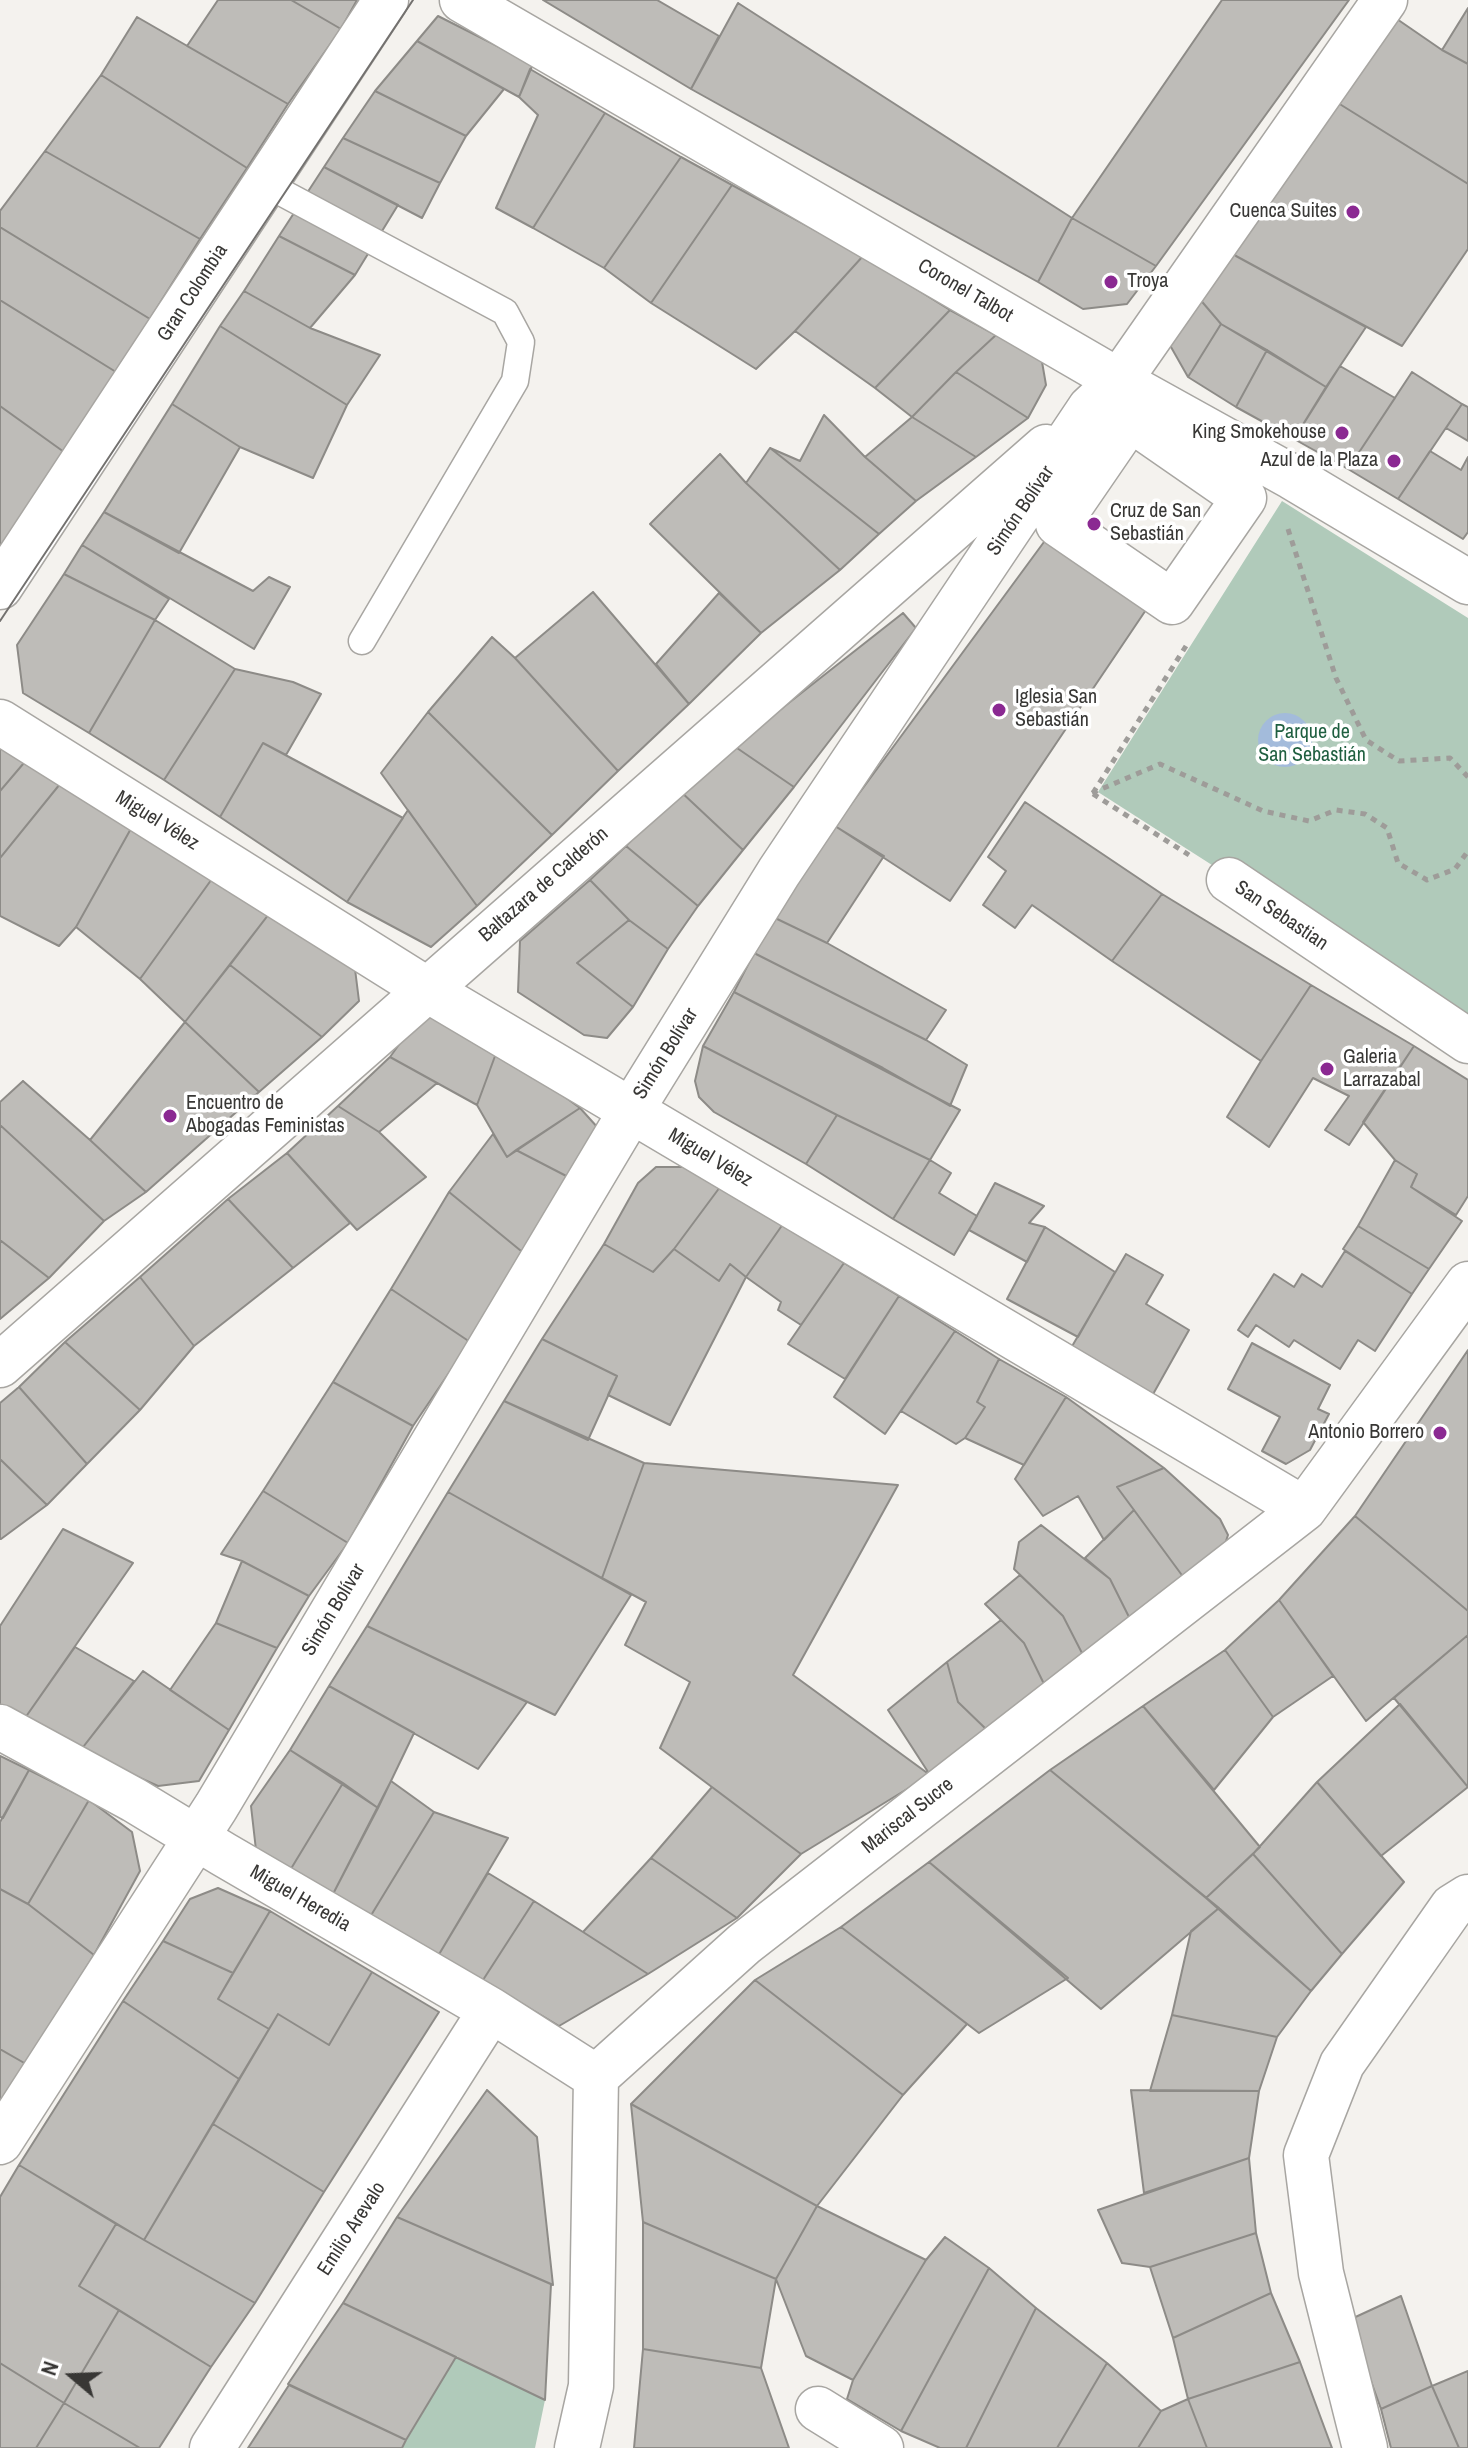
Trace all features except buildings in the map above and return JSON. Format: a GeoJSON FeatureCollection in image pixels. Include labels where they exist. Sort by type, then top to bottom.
{"type":"FeatureCollection","features":[{"type":"Feature","properties":{"kind":"street","name":"Gran Colombia"},"geometry":{"type":"LineString","coordinates":[[0,587],[386,0]]}},
{"type":"Feature","properties":{"kind":"street","name":"Coronel Talbot"},"geometry":{"type":"LineString","coordinates":[[462,0],[1104,394],[1292,477],[1468,582]]}},
{"type":"Feature","properties":{"kind":"street","name":"Simón Bolívar"},"geometry":{"type":"LineString","coordinates":[[0,2142],[196,1838],[631,1111],[779,872],[1104,394],[1385,0]]}},
{"type":"Feature","properties":{"kind":"street","name":"Baltazara de Calderón"},"geometry":{"type":"LineString","coordinates":[[0,1365],[1104,394]]}},
{"type":"Feature","properties":{"kind":"street","name":"Miguel Vélez"},"geometry":{"type":"LineString","coordinates":[[0,722],[426,989],[1304,1509]]}},
{"type":"Feature","properties":{"kind":"street","name":"San Sebastian"},"geometry":{"type":"LineString","coordinates":[[1229,880],[1468,1041]]}},
{"type":"Feature","properties":{"kind":"street","name":"Mariscal Sucre"},"geometry":{"type":"LineString","coordinates":[[596,2077],[744,1944],[1304,1509],[1468,1284]]}},
{"type":"Feature","properties":{"kind":"street","name":"Miguel Heredia"},"geometry":{"type":"LineString","coordinates":[[0,1727],[134,1800],[491,2010],[596,2077]]}},
{"type":"Feature","properties":{"kind":"street"},"geometry":{"type":"LineString","coordinates":[[1365,2448],[1321,2273],[1306,2155],[1342,2064],[1452,1907],[1468,1897]]}},
{"type":"Feature","properties":{"kind":"street","name":"Emilio Arevalo"},"geometry":{"type":"LineString","coordinates":[[212,2448],[491,2010]]}},
{"type":"Feature","properties":{"kind":"street"},"geometry":{"type":"LineString","coordinates":[[577,2448],[591,2386],[596,2077]]}},
{"type":"Feature","properties":{"kind":"street"},"geometry":{"type":"LineString","coordinates":[[818,2409],[881,2448]]}},
{"type":"Feature","properties":{"kind":"lane"},"geometry":{"type":"LineString","coordinates":[[264,183],[505,312],[521,342],[515,381],[362,641]]}},
{"type":"Feature","properties":{"kind":"path"},"geometry":{"type":"LineString","coordinates":[[1288,528],[1336,678],[1366,740],[1399,761],[1450,758],[1468,777]]}},
{"type":"Feature","properties":{"kind":"path","name":"San Sebastian"},"geometry":{"type":"LineString","coordinates":[[1229,880],[1092,793],[1160,764],[1263,811],[1309,821],[1336,810],[1365,814],[1387,828],[1398,863],[1427,880],[1455,869],[1468,851]]}},
{"type":"Feature","properties":{"kind":"green space","name":"Parque de San Sebastián"},"geometry":{"type":"Polygon","coordinates":[[[1282,501],[1468,618],[1468,1029],[1098,792],[1282,501]]]}},
{"type":"Feature","properties":{"kind":"green space"},"geometry":{"type":"Polygon","coordinates":[[[456,2357],[545,2400],[535,2448],[402,2448],[456,2357]]]}},
{"type":"Feature","properties":{"kind":"water"},"geometry":{"type":"Polygon","coordinates":[[[1285,713],[1304,721],[1312,740],[1304,759],[1285,767],[1266,759],[1258,740],[1266,721],[1285,713]]]}},
{"type":"Feature","properties":{"kind":"tram line"},"geometry":{"type":"LineString","coordinates":[[0,621],[413,0]]}},
{"type":"Feature","properties":{"kind":"place","name":"Cuenca Suites"},"geometry":{"type":"Point","coordinates":[1353,212]}},
{"type":"Feature","properties":{"kind":"place","name":"Troya"},"geometry":{"type":"Point","coordinates":[1111,282]}},
{"type":"Feature","properties":{"kind":"place","name":"King Smokehouse"},"geometry":{"type":"Point","coordinates":[1342,433]}},
{"type":"Feature","properties":{"kind":"place","name":"Azul de la Plaza"},"geometry":{"type":"Point","coordinates":[1394,461]}},
{"type":"Feature","properties":{"kind":"place","name":"Cruz de San Sebastián"},"geometry":{"type":"Point","coordinates":[1094,524]}},
{"type":"Feature","properties":{"kind":"place","name":"Iglesia San Sebastián"},"geometry":{"type":"Point","coordinates":[999,710]}},
{"type":"Feature","properties":{"kind":"place","name":"Galeria Larrazabal"},"geometry":{"type":"Point","coordinates":[1327,1069]}},
{"type":"Feature","properties":{"kind":"place","name":"Encuentro de Abogadas Feministas"},"geometry":{"type":"Point","coordinates":[170,1116]}},
{"type":"Feature","properties":{"kind":"place","name":"Antonio Borrero"},"geometry":{"type":"Point","coordinates":[1440,1433]}}]}
